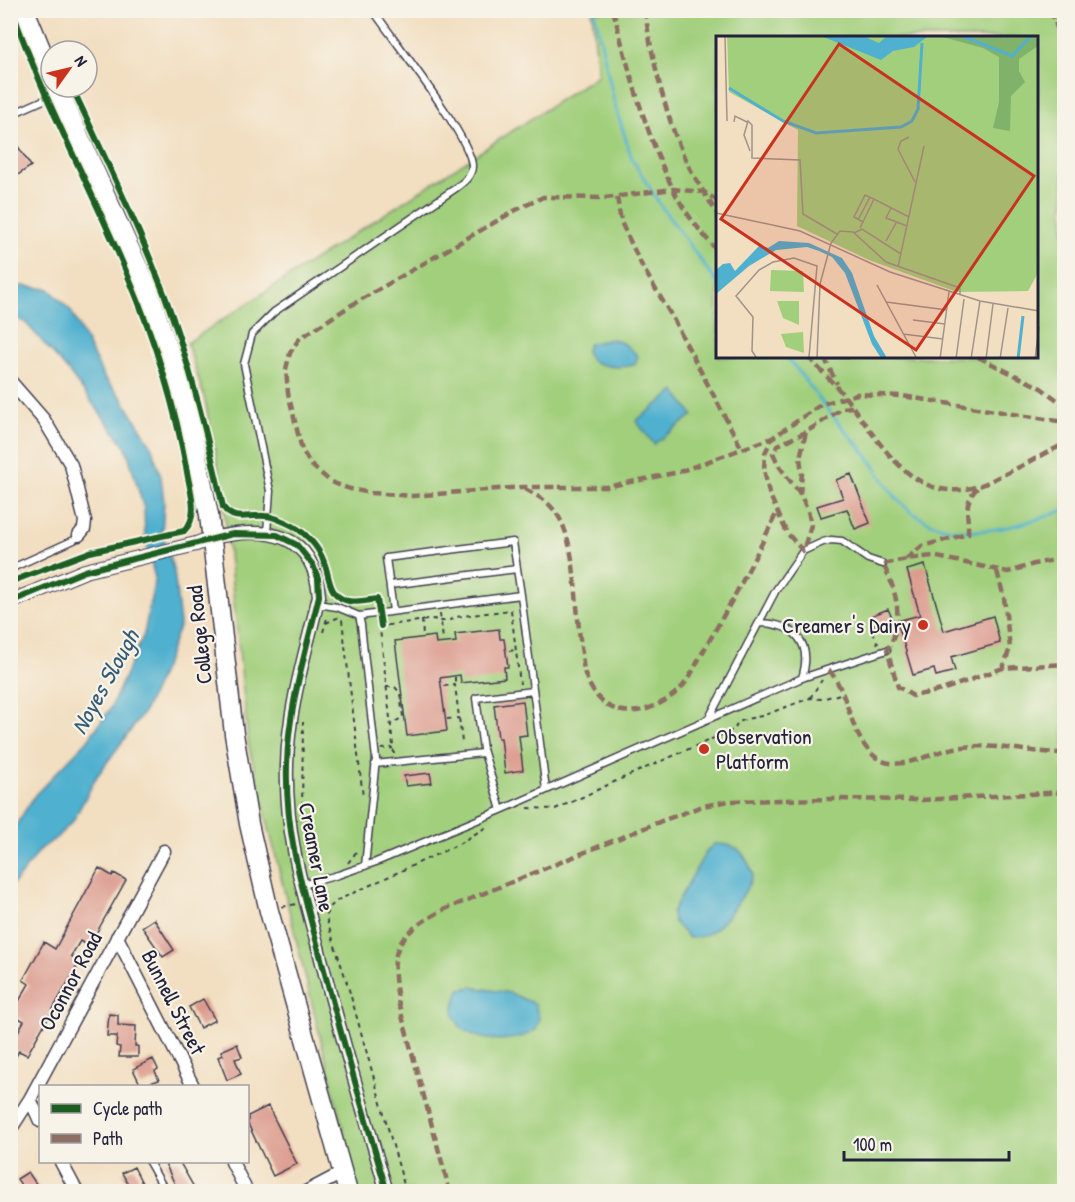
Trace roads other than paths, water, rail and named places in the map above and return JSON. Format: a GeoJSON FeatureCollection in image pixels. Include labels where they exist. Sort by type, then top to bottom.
{"type":"FeatureCollection","features":[{"type":"Feature","properties":{"kind":"main road"},"geometry":{"type":"LineString","coordinates":[[25,10],[39,44]]}},
{"type":"Feature","properties":{"kind":"main road","name":"College Road"},"geometry":{"type":"LineString","coordinates":[[63,99],[158,314],[190,422],[212,538],[234,734],[249,824],[269,911],[348,1191]]}},
{"type":"Feature","properties":{"kind":"street"},"geometry":{"type":"LineString","coordinates":[[10,381],[44,420],[71,465],[85,522],[80,535]]}},
{"type":"Feature","properties":{"kind":"street","name":"Creamer Lane"},"geometry":{"type":"LineString","coordinates":[[212,538],[232,534],[277,535],[289,540],[307,556],[318,578],[319,596],[323,605],[296,693],[289,734],[288,821],[295,863],[344,1046],[387,1191]]}},
{"type":"Feature","properties":{"kind":"street"},"geometry":{"type":"LineString","coordinates":[[10,602],[86,571],[212,538]]}},
{"type":"Feature","properties":{"kind":"street","name":"Oconnor Road"},"geometry":{"type":"LineString","coordinates":[[10,1130],[30,1099],[164,850]]}},
{"type":"Feature","properties":{"kind":"street","name":"Bunnell Street"},"geometry":{"type":"LineString","coordinates":[[117,937],[193,1085]]}},
{"type":"Feature","properties":{"kind":"street"},"geometry":{"type":"LineString","coordinates":[[30,1099],[39,1119]]}},
{"type":"Feature","properties":{"kind":"street"},"geometry":{"type":"LineString","coordinates":[[62,1163],[77,1191]]}},
{"type":"Feature","properties":{"kind":"street"},"geometry":{"type":"LineString","coordinates":[[233,1163],[247,1191]]}},
{"type":"Feature","properties":{"kind":"street"},"geometry":{"type":"LineString","coordinates":[[306,1191],[342,1173]]}},
{"type":"Feature","properties":{"kind":"lane"},"geometry":{"type":"LineString","coordinates":[[267,534],[270,491],[243,364],[252,334],[274,312],[468,179],[472,167],[469,152],[458,129],[373,10]]}},
{"type":"Feature","properties":{"kind":"lane"},"geometry":{"type":"LineString","coordinates":[[10,115],[41,99]]}},
{"type":"Feature","properties":{"kind":"lane"},"geometry":{"type":"LineString","coordinates":[[10,569],[74,540],[80,535]]}},
{"type":"Feature","properties":{"kind":"lane"},"geometry":{"type":"LineString","coordinates":[[709,719],[776,590],[803,551],[823,542],[842,541],[868,559],[883,564]]}},
{"type":"Feature","properties":{"kind":"lane"},"geometry":{"type":"LineString","coordinates":[[393,611],[386,558],[513,542],[546,790]]}},
{"type":"Feature","properties":{"kind":"lane"},"geometry":{"type":"LineString","coordinates":[[390,585],[517,568]]}},
{"type":"Feature","properties":{"kind":"lane"},"geometry":{"type":"LineString","coordinates":[[323,605],[359,616],[520,595]]}},
{"type":"Feature","properties":{"kind":"lane"},"geometry":{"type":"LineString","coordinates":[[359,616],[375,764],[365,866]]}},
{"type":"Feature","properties":{"kind":"lane"},"geometry":{"type":"LineString","coordinates":[[760,623],[777,624],[789,629],[800,639],[806,652],[802,678]]}},
{"type":"Feature","properties":{"kind":"lane","name":"Creamer Lane"},"geometry":{"type":"LineString","coordinates":[[302,885],[365,866],[501,810],[802,678],[884,651]]}},
{"type":"Feature","properties":{"kind":"lane"},"geometry":{"type":"LineString","coordinates":[[501,810],[483,753],[476,698],[533,691]]}},
{"type":"Feature","properties":{"kind":"lane"},"geometry":{"type":"LineString","coordinates":[[375,764],[483,753]]}},
{"type":"Feature","properties":{"kind":"lane"},"geometry":{"type":"LineString","coordinates":[[150,1163],[166,1191]]}},
{"type":"Feature","properties":{"kind":"water"},"geometry":{"type":"Polygon","coordinates":[[[10,282],[13,285],[49,289],[71,311],[105,379],[122,398],[151,445],[161,477],[164,502],[162,533],[174,571],[180,624],[166,663],[144,712],[97,776],[73,821],[41,849],[11,887],[11,833],[35,795],[87,741],[110,709],[144,634],[155,578],[145,538],[144,509],[126,447],[68,371],[26,323],[11,315],[10,282]]]}},
{"type":"Feature","properties":{"kind":"water"},"geometry":{"type":"Polygon","coordinates":[[[613,339],[626,345],[638,356],[635,364],[613,367],[591,361],[586,351],[588,344],[613,339]]]}},
{"type":"Feature","properties":{"kind":"water"},"geometry":{"type":"Polygon","coordinates":[[[675,391],[693,415],[654,444],[636,421],[675,391]]]}},
{"type":"Feature","properties":{"kind":"water"},"geometry":{"type":"Polygon","coordinates":[[[714,844],[729,845],[740,850],[753,874],[741,899],[714,930],[705,935],[689,938],[673,921],[672,912],[706,852],[714,844]]]}},
{"type":"Feature","properties":{"kind":"water"},"geometry":{"type":"Polygon","coordinates":[[[472,987],[510,993],[535,1004],[539,1018],[536,1030],[523,1036],[491,1039],[476,1036],[463,1029],[456,1019],[454,1006],[461,989],[472,987]]]}},
{"type":"Feature","properties":{"kind":"waterway"},"geometry":{"type":"LineString","coordinates":[[594,10],[615,105],[632,159],[661,206],[716,281]]}},
{"type":"Feature","properties":{"kind":"waterway"},"geometry":{"type":"LineString","coordinates":[[787,358],[864,451],[895,497],[918,516],[938,525],[958,530],[979,531],[1022,524],[1064,510]]}},
{"type":"Feature","properties":{"kind":"place","name":"Creamer's Dairy"},"geometry":{"type":"Point","coordinates":[923,625]}},
{"type":"Feature","properties":{"kind":"place","name":"Observation Platform"},"geometry":{"type":"Point","coordinates":[704,749]}},
{"type":"Feature","properties":{"kind":"water label","name":"Noyes Slough"},"geometry":{"type":"Point","coordinates":[105,682]}}]}
